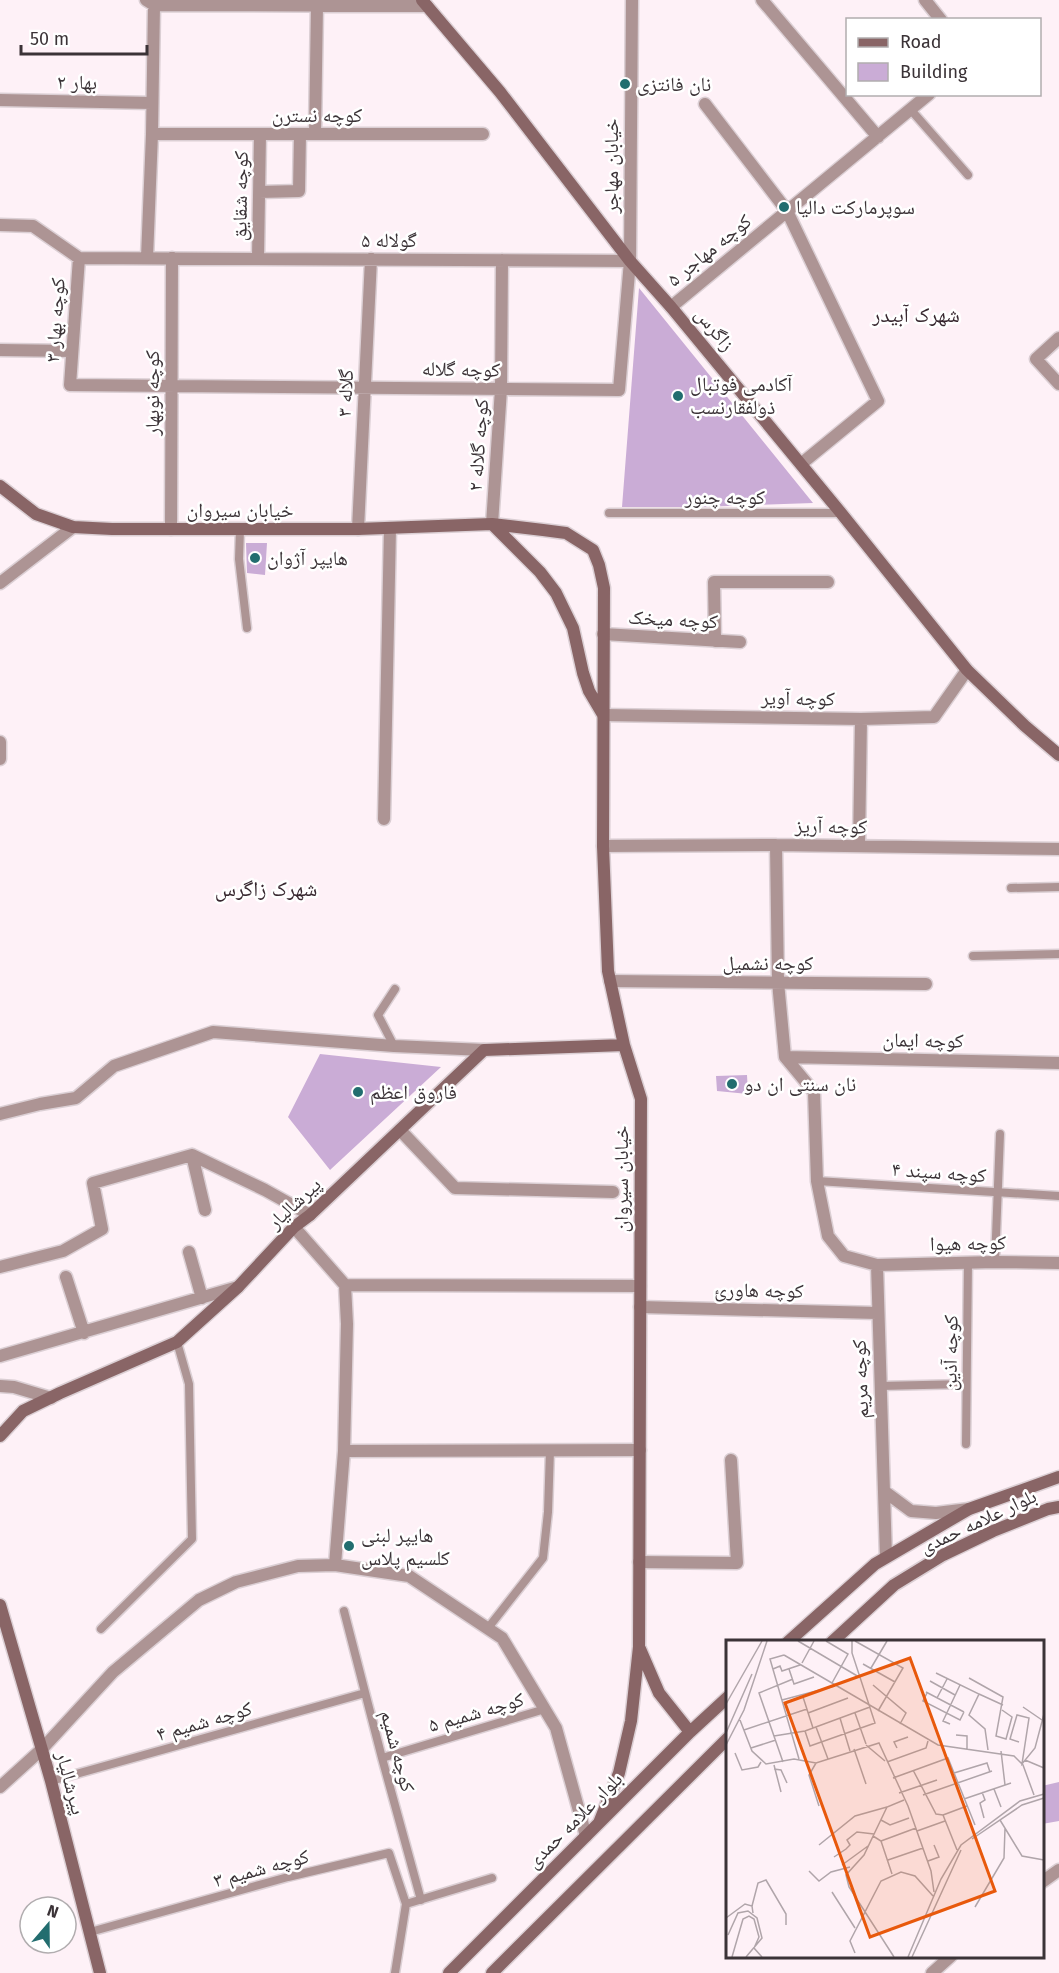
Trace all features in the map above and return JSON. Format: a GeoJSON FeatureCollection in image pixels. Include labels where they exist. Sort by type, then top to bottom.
{"type":"FeatureCollection","features":[{"type":"Feature","properties":{"kind":"street"},"geometry":{"type":"LineString","coordinates":[[621,0],[632,6]]}},
{"type":"Feature","properties":{"kind":"street"},"geometry":{"type":"LineString","coordinates":[[762,0],[878,137]]}},
{"type":"Feature","properties":{"kind":"street"},"geometry":{"type":"LineString","coordinates":[[925,0],[939,18]]}},
{"type":"Feature","properties":{"kind":"street"},"geometry":{"type":"LineString","coordinates":[[147,258],[152,134],[150,3],[317,5],[424,3]]}},
{"type":"Feature","properties":{"kind":"street","name":"زاگرس"},"geometry":{"type":"LineString","coordinates":[[424,3],[500,93],[630,261],[801,464],[967,670],[1059,755]]}},
{"type":"Feature","properties":{"kind":"street"},"geometry":{"type":"LineString","coordinates":[[315,134],[317,5]]}},
{"type":"Feature","properties":{"kind":"street","name":"خیابان مهاجر"},"geometry":{"type":"LineString","coordinates":[[630,261],[632,6]]}},
{"type":"Feature","properties":{"kind":"street","name":"کوچه مهاجر ۵"},"geometry":{"type":"LineString","coordinates":[[671,307],[927,96]]}},
{"type":"Feature","properties":{"kind":"street","name":"بهار ۲"},"geometry":{"type":"LineString","coordinates":[[0,100],[152,104]]}},
{"type":"Feature","properties":{"kind":"street"},"geometry":{"type":"LineString","coordinates":[[705,104],[787,211],[878,402],[801,464]]}},
{"type":"Feature","properties":{"kind":"street","name":"کوچه نسترن"},"geometry":{"type":"LineString","coordinates":[[152,134],[483,134]]}},
{"type":"Feature","properties":{"kind":"street","name":"کوچه شقایق"},"geometry":{"type":"LineString","coordinates":[[258,258],[260,134]]}},
{"type":"Feature","properties":{"kind":"street"},"geometry":{"type":"LineString","coordinates":[[259,192],[299,191],[300,134]]}},
{"type":"Feature","properties":{"kind":"street"},"geometry":{"type":"LineString","coordinates":[[0,225],[33,226],[79,258]]}},
{"type":"Feature","properties":{"kind":"street","name":"گولاله ۵"},"geometry":{"type":"LineString","coordinates":[[79,258],[630,261]]}},
{"type":"Feature","properties":{"kind":"street","name":"کوچه بهار ۳"},"geometry":{"type":"LineString","coordinates":[[70,385],[79,258]]}},
{"type":"Feature","properties":{"kind":"street","name":"کوچه نوبهار"},"geometry":{"type":"LineString","coordinates":[[171,529],[172,258]]}},
{"type":"Feature","properties":{"kind":"street","name":"گلاله ۳"},"geometry":{"type":"LineString","coordinates":[[358,529],[371,259]]}},
{"type":"Feature","properties":{"kind":"street","name":"کوچه گلاله ۲"},"geometry":{"type":"LineString","coordinates":[[492,524],[501,389],[502,260]]}},
{"type":"Feature","properties":{"kind":"street","name":"کوچه گلاله"},"geometry":{"type":"LineString","coordinates":[[70,385],[620,390],[630,261]]}},
{"type":"Feature","properties":{"kind":"street"},"geometry":{"type":"LineString","coordinates":[[1059,338],[1036,360],[1059,384]]}},
{"type":"Feature","properties":{"kind":"street"},"geometry":{"type":"LineString","coordinates":[[0,350],[72,351]]}},
{"type":"Feature","properties":{"kind":"street","name":"خیابان سیروان"},"geometry":{"type":"LineString","coordinates":[[0,486],[36,514],[73,526],[171,529],[358,529],[492,524],[566,533],[594,550],[604,588],[603,846],[608,971],[624,1045],[641,1099],[639,1647],[631,1721],[619,1773],[599,1823]]}},
{"type":"Feature","properties":{"kind":"street","name":"خیابان سیروان"},"geometry":{"type":"LineString","coordinates":[[492,524],[540,572],[556,592],[573,628],[589,691],[603,715]]}},
{"type":"Feature","properties":{"kind":"street"},"geometry":{"type":"LineString","coordinates":[[0,583],[73,526]]}},
{"type":"Feature","properties":{"kind":"street"},"geometry":{"type":"LineString","coordinates":[[384,819],[390,528]]}},
{"type":"Feature","properties":{"kind":"street"},"geometry":{"type":"LineString","coordinates":[[715,641],[714,582],[828,582]]}},
{"type":"Feature","properties":{"kind":"street","name":"کوچه میخک"},"geometry":{"type":"LineString","coordinates":[[603,634],[741,642]]}},
{"type":"Feature","properties":{"kind":"street","name":"کوچه آویر"},"geometry":{"type":"LineString","coordinates":[[603,715],[861,719],[934,717],[967,670]]}},
{"type":"Feature","properties":{"kind":"street"},"geometry":{"type":"LineString","coordinates":[[859,846],[861,719]]}},
{"type":"Feature","properties":{"kind":"street"},"geometry":{"type":"LineString","coordinates":[[0,742],[0,759]]}},
{"type":"Feature","properties":{"kind":"street"},"geometry":{"type":"LineString","coordinates":[[776,845],[778,982],[785,1057]]}},
{"type":"Feature","properties":{"kind":"street","name":"کوچه آریز"},"geometry":{"type":"LineString","coordinates":[[603,846],[776,845],[1059,849]]}},
{"type":"Feature","properties":{"kind":"street","name":"کوچه نشمیل"},"geometry":{"type":"LineString","coordinates":[[610,981],[926,984]]}},
{"type":"Feature","properties":{"kind":"street"},"geometry":{"type":"LineString","coordinates":[[0,1114],[76,1098],[114,1066],[213,1032],[394,1046],[484,1050],[624,1045]]}},
{"type":"Feature","properties":{"kind":"street","name":"پیرشالیار"},"geometry":{"type":"LineString","coordinates":[[0,1436],[23,1412],[177,1342],[238,1287],[294,1227],[310,1215],[484,1050]]}},
{"type":"Feature","properties":{"kind":"street","name":"کوچه ایمان"},"geometry":{"type":"LineString","coordinates":[[785,1057],[1059,1063]]}},
{"type":"Feature","properties":{"kind":"street","name":"کوچه هیوا"},"geometry":{"type":"LineString","coordinates":[[785,1057],[814,1092],[817,1181],[828,1236],[844,1256],[877,1265],[968,1262],[1059,1263]]}},
{"type":"Feature","properties":{"kind":"street"},"geometry":{"type":"LineString","coordinates":[[400,1130],[455,1188],[613,1192]]}},
{"type":"Feature","properties":{"kind":"street"},"geometry":{"type":"LineString","coordinates":[[0,1267],[63,1251],[102,1229],[93,1183],[192,1155],[265,1190],[310,1215]]}},
{"type":"Feature","properties":{"kind":"street"},"geometry":{"type":"LineString","coordinates":[[192,1155],[205,1210]]}},
{"type":"Feature","properties":{"kind":"street"},"geometry":{"type":"LineString","coordinates":[[294,1227],[345,1285],[347,1324],[345,1451],[335,1565]]}},
{"type":"Feature","properties":{"kind":"street"},"geometry":{"type":"LineString","coordinates":[[189,1252],[202,1298]]}},
{"type":"Feature","properties":{"kind":"street","name":"کوچه مریم"},"geometry":{"type":"LineString","coordinates":[[877,1265],[886,1557]]}},
{"type":"Feature","properties":{"kind":"street"},"geometry":{"type":"LineString","coordinates":[[66,1277],[84,1333]]}},
{"type":"Feature","properties":{"kind":"street"},"geometry":{"type":"LineString","coordinates":[[345,1285],[640,1286]]}},
{"type":"Feature","properties":{"kind":"street"},"geometry":{"type":"LineString","coordinates":[[0,1356],[238,1287]]}},
{"type":"Feature","properties":{"kind":"street","name":"کوچه هاورئ"},"geometry":{"type":"LineString","coordinates":[[640,1307],[877,1313]]}},
{"type":"Feature","properties":{"kind":"street"},"geometry":{"type":"LineString","coordinates":[[0,1386],[14,1387],[51,1398]]}},
{"type":"Feature","properties":{"kind":"street"},"geometry":{"type":"LineString","coordinates":[[345,1451],[640,1450]]}},
{"type":"Feature","properties":{"kind":"street"},"geometry":{"type":"LineString","coordinates":[[639,1562],[737,1563],[731,1460]]}},
{"type":"Feature","properties":{"kind":"street","name":"بلوار علامه حمدی"},"geometry":{"type":"LineString","coordinates":[[789,1640],[837,1596],[886,1557],[969,1509],[1059,1477]]}},
{"type":"Feature","properties":{"kind":"street"},"geometry":{"type":"LineString","coordinates":[[884,1491],[910,1511],[936,1513],[969,1509]]}},
{"type":"Feature","properties":{"kind":"street","name":"بلوار علامه حمدی"},"geometry":{"type":"LineString","coordinates":[[833,1640],[894,1585],[943,1555],[993,1531],[1048,1509],[1059,1507]]}},
{"type":"Feature","properties":{"kind":"street"},"geometry":{"type":"LineString","coordinates":[[0,1787],[42,1749],[113,1672],[199,1600],[236,1582],[298,1566],[335,1565],[409,1576],[502,1638],[556,1728],[586,1836]]}},
{"type":"Feature","properties":{"kind":"street","name":"پیرشالیار"},"geometry":{"type":"LineString","coordinates":[[0,1605],[51,1781],[100,1973]]}},
{"type":"Feature","properties":{"kind":"street"},"geometry":{"type":"LineString","coordinates":[[639,1647],[659,1693],[690,1732]]}},
{"type":"Feature","properties":{"kind":"street","name":"بلوار علامه حمدی"},"geometry":{"type":"LineString","coordinates":[[449,1973],[726,1699]]}},
{"type":"Feature","properties":{"kind":"street"},"geometry":{"type":"LineString","coordinates":[[492,1973],[726,1740]]}},
{"type":"Feature","properties":{"kind":"street"},"geometry":{"type":"LineString","coordinates":[[1044,1881],[1059,1870]]}},
{"type":"Feature","properties":{"kind":"street"},"geometry":{"type":"LineString","coordinates":[[932,1973],[949,1958]]}},
{"type":"Feature","properties":{"kind":"lane"},"geometry":{"type":"LineString","coordinates":[[911,110],[968,175]]}},
{"type":"Feature","properties":{"kind":"lane","name":"کوچه چنور"},"geometry":{"type":"LineString","coordinates":[[609,513],[841,513]]}},
{"type":"Feature","properties":{"kind":"lane"},"geometry":{"type":"LineString","coordinates":[[240,529],[239,559],[247,628]]}},
{"type":"Feature","properties":{"kind":"lane"},"geometry":{"type":"LineString","coordinates":[[1011,888],[1059,887]]}},
{"type":"Feature","properties":{"kind":"lane"},"geometry":{"type":"LineString","coordinates":[[973,956],[1059,954]]}},
{"type":"Feature","properties":{"kind":"lane"},"geometry":{"type":"LineString","coordinates":[[394,989],[378,1015],[394,1046]]}},
{"type":"Feature","properties":{"kind":"lane"},"geometry":{"type":"LineString","coordinates":[[995,1262],[1000,1134]]}},
{"type":"Feature","properties":{"kind":"lane","name":"کوچه سپند ۴"},"geometry":{"type":"LineString","coordinates":[[817,1181],[1059,1196]]}},
{"type":"Feature","properties":{"kind":"lane","name":"کوچه آذین"},"geometry":{"type":"LineString","coordinates":[[966,1444],[968,1262]]}},
{"type":"Feature","properties":{"kind":"lane"},"geometry":{"type":"LineString","coordinates":[[101,1629],[192,1539],[189,1384],[177,1342]]}},
{"type":"Feature","properties":{"kind":"lane"},"geometry":{"type":"LineString","coordinates":[[880,1386],[966,1384]]}},
{"type":"Feature","properties":{"kind":"lane"},"geometry":{"type":"LineString","coordinates":[[488,1628],[543,1558],[548,1512],[550,1450]]}},
{"type":"Feature","properties":{"kind":"lane","name":"کوچه شمیم"},"geometry":{"type":"LineString","coordinates":[[344,1611],[421,1900]]}},
{"type":"Feature","properties":{"kind":"lane","name":"کوچه شمیم ۴"},"geometry":{"type":"LineString","coordinates":[[51,1781],[365,1693]]}},
{"type":"Feature","properties":{"kind":"lane","name":"کوچه شمیم ۵"},"geometry":{"type":"LineString","coordinates":[[382,1758],[545,1710]]}},
{"type":"Feature","properties":{"kind":"lane","name":"کوچه شمیم ۳"},"geometry":{"type":"LineString","coordinates":[[90,1932],[288,1877],[390,1853],[406,1904]]}},
{"type":"Feature","properties":{"kind":"lane"},"geometry":{"type":"LineString","coordinates":[[395,1973],[406,1904],[492,1878]]}},
{"type":"Feature","properties":{"kind":"building","name":"آکادمی فوتبال ذولفقارنسب"},"geometry":{"type":"Polygon","coordinates":[[[639,288],[813,503],[622,507],[639,288]]]}},
{"type":"Feature","properties":{"kind":"building","name":"هایپر آژوان"},"geometry":{"type":"Polygon","coordinates":[[[246,543],[267,543],[265,575],[247,573],[246,543]]]}},
{"type":"Feature","properties":{"kind":"building","name":"فاروق اعظم"},"geometry":{"type":"Polygon","coordinates":[[[320,1054],[441,1067],[330,1170],[288,1117],[320,1054]]]}},
{"type":"Feature","properties":{"kind":"building","name":"نان سنتی ان دو"},"geometry":{"type":"Polygon","coordinates":[[[747,1075],[748,1094],[717,1091],[716,1076],[747,1075]]]}},
{"type":"Feature","properties":{"kind":"building"},"geometry":{"type":"Polygon","coordinates":[[[1059,1782],[1059,1821],[1044,1824],[1044,1786],[1059,1782]]]}},
{"type":"Feature","properties":{"kind":"place","name":"نان فانتزی"},"geometry":{"type":"Point","coordinates":[625,84]}},
{"type":"Feature","properties":{"kind":"place","name":"سوپرمارکت دالیا"},"geometry":{"type":"Point","coordinates":[784,207]}},
{"type":"Feature","properties":{"kind":"place","name":"آکادمی فوتبال ذولفقارنسب"},"geometry":{"type":"Point","coordinates":[678,396]}},
{"type":"Feature","properties":{"kind":"place","name":"هایپر آژوان"},"geometry":{"type":"Point","coordinates":[255,558]}},
{"type":"Feature","properties":{"kind":"place","name":"نان سنتی ان دو"},"geometry":{"type":"Point","coordinates":[732,1084]}},
{"type":"Feature","properties":{"kind":"place","name":"فاروق اعظم"},"geometry":{"type":"Point","coordinates":[358,1092]}},
{"type":"Feature","properties":{"kind":"place","name":"هایپر لبنی کلسیم پلاس"},"geometry":{"type":"Point","coordinates":[349,1546]}},
{"type":"Feature","properties":{"kind":"district","name":"شهرک آبیدر"},"geometry":{"type":"Point","coordinates":[916,315]}},
{"type":"Feature","properties":{"kind":"district","name":"شهرک زاگرس"},"geometry":{"type":"Point","coordinates":[266,889]}}]}
